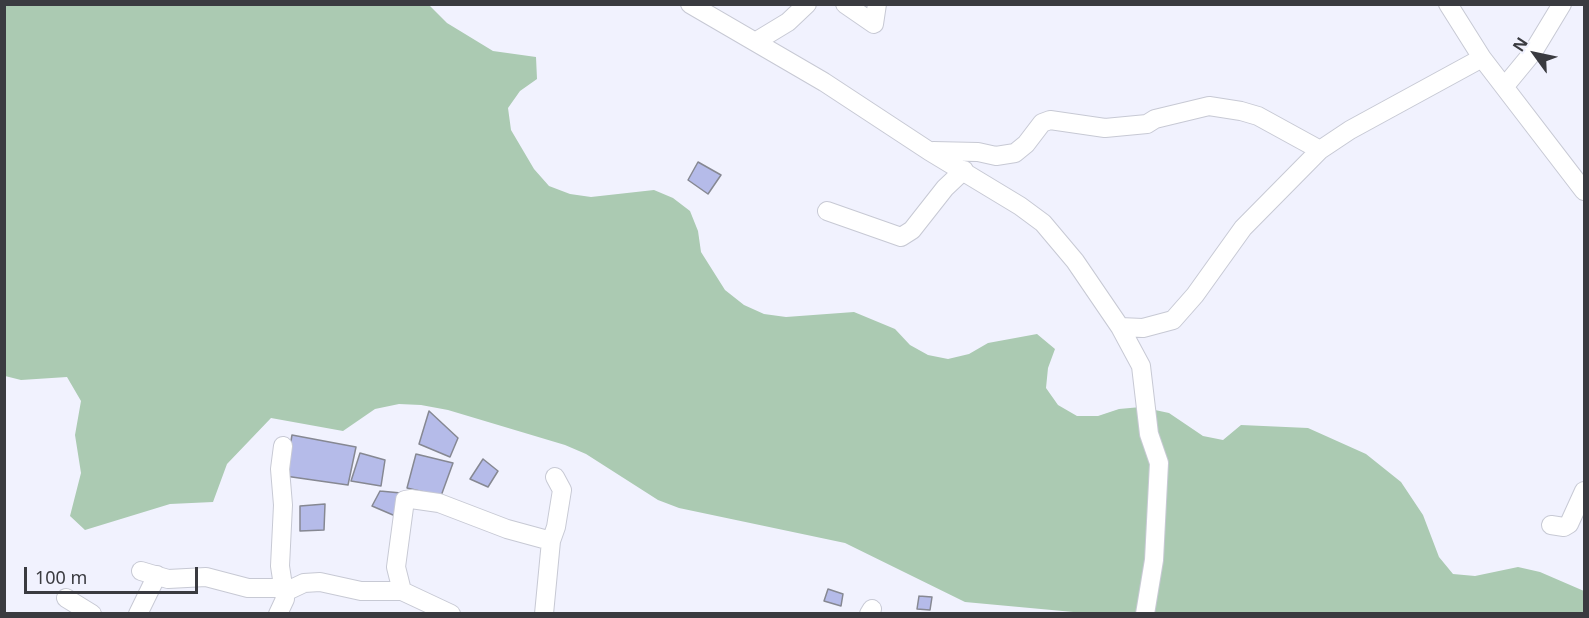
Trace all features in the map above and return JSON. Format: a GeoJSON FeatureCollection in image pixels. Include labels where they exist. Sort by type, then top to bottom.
{"type":"FeatureCollection","features":[{"type":"Feature","properties":{"kind":"street"},"geometry":{"type":"LineString","coordinates":[[690,4],[848,97],[929,151],[964,170],[1043,223],[1074,261],[1120,327],[1141,366],[1149,434],[1159,463],[1154,560],[1145,614]]}},
{"type":"Feature","properties":{"kind":"street"},"geometry":{"type":"LineString","coordinates":[[755,42],[788,22],[807,4]]}},
{"type":"Feature","properties":{"kind":"street"},"geometry":{"type":"LineString","coordinates":[[845,4],[874,24],[877,4]]}},
{"type":"Feature","properties":{"kind":"street"},"geometry":{"type":"LineString","coordinates":[[1448,4],[1482,58],[1584,191]]}},
{"type":"Feature","properties":{"kind":"street"},"geometry":{"type":"LineString","coordinates":[[1505,86],[1533,52],[1562,4]]}},
{"type":"Feature","properties":{"kind":"street"},"geometry":{"type":"LineString","coordinates":[[1120,327],[1143,328],[1173,320],[1195,295],[1243,228],[1320,150],[1350,130],[1482,58]]}},
{"type":"Feature","properties":{"kind":"street"},"geometry":{"type":"LineString","coordinates":[[929,151],[978,152],[996,156],[1015,153],[1026,144],[1042,123],[1050,120],[1105,128],[1147,124],[1155,119],[1209,106],[1258,116],[1320,150]]}},
{"type":"Feature","properties":{"kind":"street"},"geometry":{"type":"LineString","coordinates":[[827,210],[900,237],[912,230],[945,188],[964,170]]}},
{"type":"Feature","properties":{"kind":"street"},"geometry":{"type":"LineString","coordinates":[[278,614],[285,592],[280,566],[283,505],[280,469],[283,446]]}},
{"type":"Feature","properties":{"kind":"street"},"geometry":{"type":"LineString","coordinates":[[544,614],[551,541],[556,527],[562,490],[555,477]]}},
{"type":"Feature","properties":{"kind":"street"},"geometry":{"type":"LineString","coordinates":[[1551,525],[1564,527],[1569,524],[1584,491]]}},
{"type":"Feature","properties":{"kind":"street"},"geometry":{"type":"LineString","coordinates":[[402,591],[396,567],[405,500],[439,503],[507,529],[551,541]]}},
{"type":"Feature","properties":{"kind":"street"},"geometry":{"type":"LineString","coordinates":[[138,614],[149,573],[168,579],[206,577],[248,588],[276,588],[285,592],[304,583],[320,582],[361,591],[402,591],[440,611]]}},
{"type":"Feature","properties":{"kind":"street"},"geometry":{"type":"LineString","coordinates":[[66,598],[92,614]]}},
{"type":"Feature","properties":{"kind":"green space"},"geometry":{"type":"Polygon","coordinates":[[[5,5],[429,5],[447,23],[493,51],[536,57],[537,79],[520,91],[508,108],[511,130],[534,169],[549,186],[570,194],[591,197],[654,190],[673,198],[690,211],[698,231],[701,252],[725,290],[744,305],[764,314],[786,317],[854,312],[895,329],[910,345],[928,355],[948,359],[969,354],[988,343],[1037,334],[1055,349],[1048,368],[1046,388],[1058,405],[1077,416],[1098,416],[1119,409],[1141,407],[1169,413],[1203,436],[1223,440],[1241,425],[1308,428],[1366,454],[1401,482],[1423,515],[1439,557],[1453,574],[1475,576],[1518,567],[1540,572],[1584,591],[1584,613],[1095,614],[965,602],[845,543],[679,508],[658,500],[586,454],[565,445],[448,410],[421,405],[399,404],[375,409],[343,431],[271,418],[227,464],[213,502],[170,504],[85,530],[70,516],[81,473],[75,435],[81,401],[67,377],[21,380],[5,376],[5,5]]]}},
{"type":"Feature","properties":{"kind":"building"},"geometry":{"type":"Polygon","coordinates":[[[698,162],[721,175],[708,194],[688,180],[698,162]]]}},
{"type":"Feature","properties":{"kind":"building"},"geometry":{"type":"Polygon","coordinates":[[[429,411],[458,438],[450,457],[419,444],[429,411]]]}},
{"type":"Feature","properties":{"kind":"building"},"geometry":{"type":"Polygon","coordinates":[[[292,435],[356,447],[348,485],[285,476],[292,435]]]}},
{"type":"Feature","properties":{"kind":"building"},"geometry":{"type":"Polygon","coordinates":[[[360,453],[385,460],[381,486],[351,481],[360,453]]]}},
{"type":"Feature","properties":{"kind":"building"},"geometry":{"type":"Polygon","coordinates":[[[416,454],[453,463],[441,496],[407,488],[416,454]]]}},
{"type":"Feature","properties":{"kind":"building"},"geometry":{"type":"Polygon","coordinates":[[[483,459],[498,471],[488,487],[470,479],[483,459]]]}},
{"type":"Feature","properties":{"kind":"building"},"geometry":{"type":"Polygon","coordinates":[[[380,491],[401,493],[400,518],[372,506],[380,491]]]}},
{"type":"Feature","properties":{"kind":"building"},"geometry":{"type":"Polygon","coordinates":[[[325,504],[324,530],[300,531],[300,506],[325,504]]]}},
{"type":"Feature","properties":{"kind":"building"},"geometry":{"type":"Polygon","coordinates":[[[828,589],[843,594],[841,606],[824,601],[828,589]]]}},
{"type":"Feature","properties":{"kind":"building"},"geometry":{"type":"Polygon","coordinates":[[[919,596],[932,597],[930,610],[917,609],[919,596]]]}}]}
